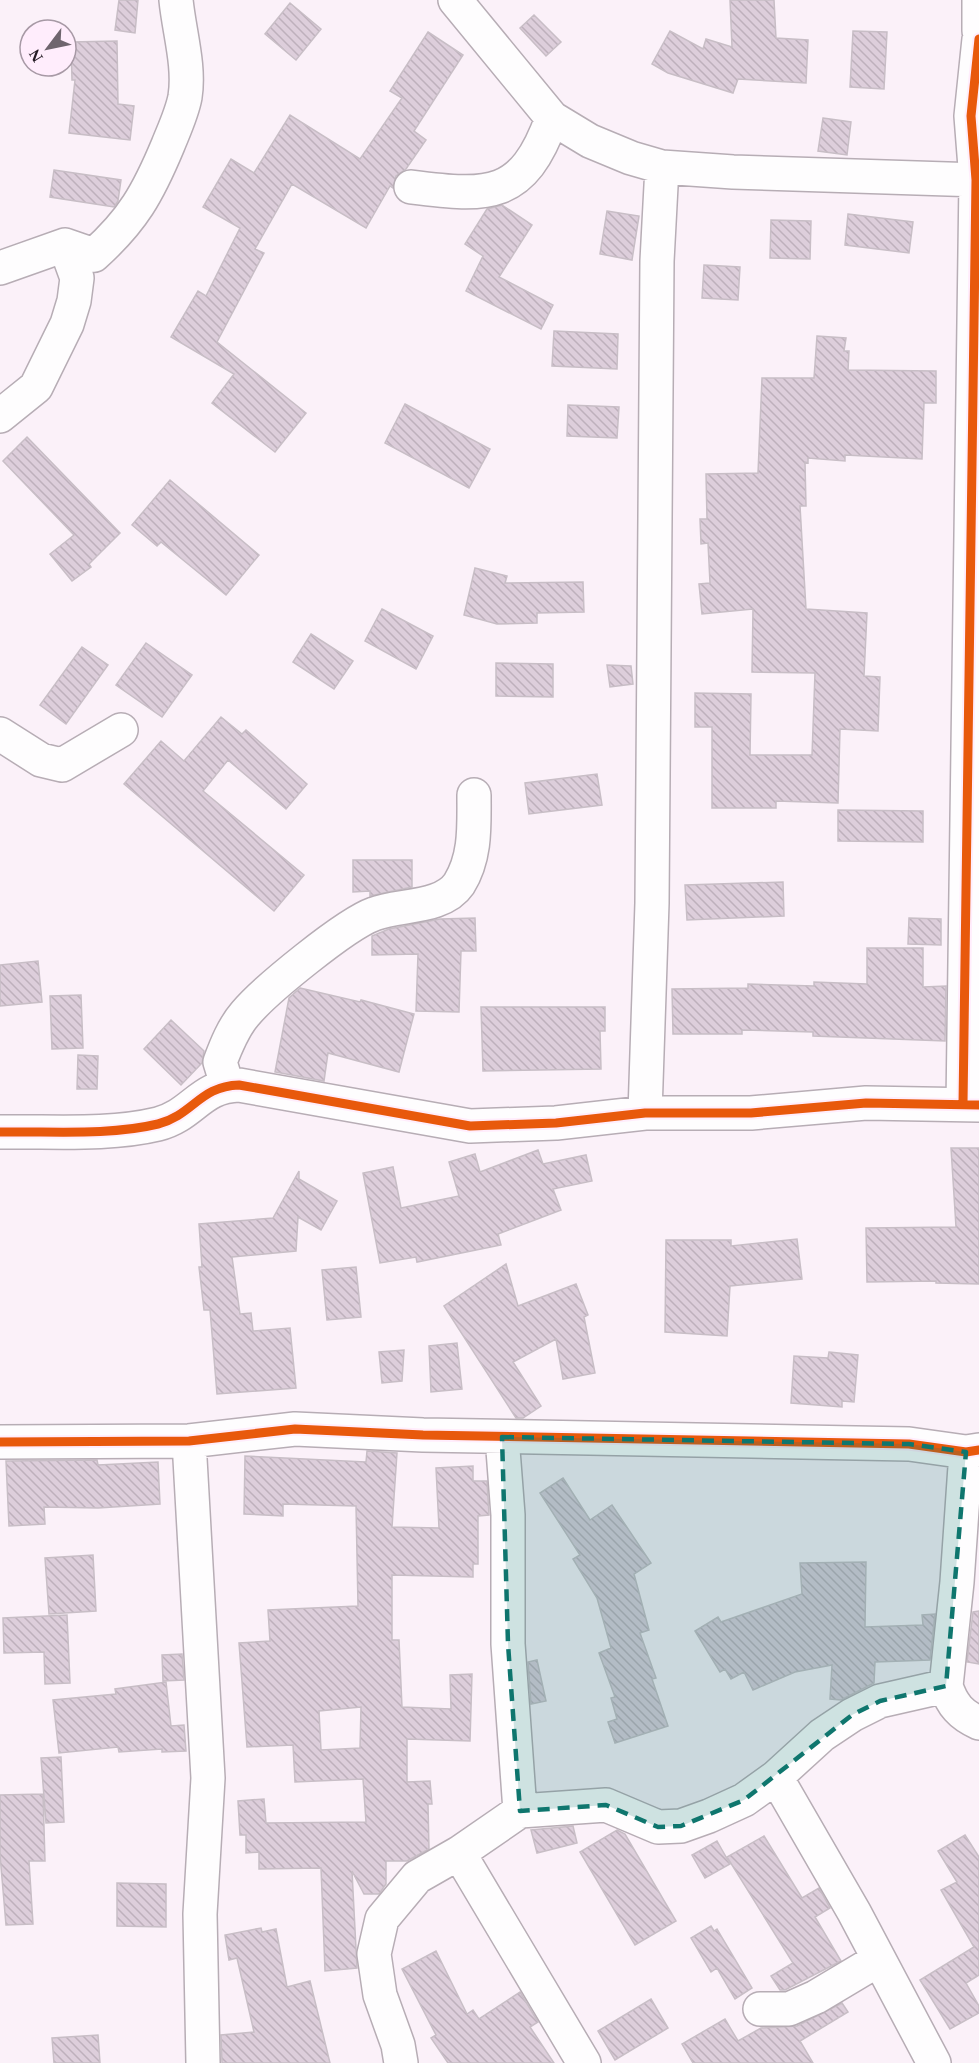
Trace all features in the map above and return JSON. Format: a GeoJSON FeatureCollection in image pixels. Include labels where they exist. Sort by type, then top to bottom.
{"type":"FeatureCollection","features":[{"type":"Feature","properties":{"kind":"street"},"geometry":{"type":"LineString","coordinates":[[0,268],[66,245],[94,255],[116,236],[139,207],[154,178],[185,96],[185,68],[176,0]]}},
{"type":"Feature","properties":{"kind":"street"},"geometry":{"type":"LineString","coordinates":[[455,0],[552,118],[590,141],[631,158],[663,167],[978,180]]}},
{"type":"Feature","properties":{"kind":"street"},"geometry":{"type":"LineString","coordinates":[[979,0],[979,31]]}},
{"type":"Feature","properties":{"kind":"street"},"geometry":{"type":"LineString","coordinates":[[0,1132],[132,1129],[160,1123],[184,1113],[209,1091],[227,1085],[239,1085],[470,1126],[556,1123],[645,1113],[751,1113],[866,1103],[971,1105],[978,180],[971,116],[979,39]]}},
{"type":"Feature","properties":{"kind":"street"},"geometry":{"type":"LineString","coordinates":[[411,187],[473,193],[508,184],[519,178],[532,162],[552,118]]}},
{"type":"Feature","properties":{"kind":"street"},"geometry":{"type":"LineString","coordinates":[[645,1113],[652,903],[657,261],[663,167]]}},
{"type":"Feature","properties":{"kind":"street"},"geometry":{"type":"LineString","coordinates":[[0,416],[36,387],[67,324],[74,301],[76,278],[66,245]]}},
{"type":"Feature","properties":{"kind":"street"},"geometry":{"type":"LineString","coordinates":[[0,734],[41,760],[62,765],[121,730]]}},
{"type":"Feature","properties":{"kind":"street"},"geometry":{"type":"LineString","coordinates":[[227,1085],[220,1062],[228,1041],[245,1014],[281,981],[352,924],[377,912],[439,898],[458,884],[472,853],[474,795]]}},
{"type":"Feature","properties":{"kind":"street"},"geometry":{"type":"LineString","coordinates":[[0,1442],[189,1441],[295,1428],[502,1437],[909,1444],[972,1451],[946,1686],[950,1699],[960,1713],[979,1723]]}},
{"type":"Feature","properties":{"kind":"street"},"geometry":{"type":"LineString","coordinates":[[502,1437],[508,1515],[507,1644],[520,1811]]}},
{"type":"Feature","properties":{"kind":"street"},"geometry":{"type":"LineString","coordinates":[[189,1441],[208,1778],[200,1914],[203,2063]]}},
{"type":"Feature","properties":{"kind":"street"},"geometry":{"type":"LineString","coordinates":[[400,2063],[398,2045],[380,1995],[374,1954],[382,1919],[417,1877],[459,1853],[520,1811],[606,1805],[658,1827],[681,1826],[744,1800],[776,1777],[822,1735],[852,1715],[880,1701],[946,1686]]}},
{"type":"Feature","properties":{"kind":"street"},"geometry":{"type":"LineString","coordinates":[[776,1777],[934,2063]]}},
{"type":"Feature","properties":{"kind":"street"},"geometry":{"type":"LineString","coordinates":[[459,1853],[584,2063]]}},
{"type":"Feature","properties":{"kind":"street"},"geometry":{"type":"LineString","coordinates":[[760,2009],[789,2009],[816,1997],[878,1960]]}},
{"type":"Feature","properties":{"kind":"highlighted area"},"geometry":{"type":"Polygon","coordinates":[[[502,1437],[909,1444],[966,1452],[946,1686],[880,1701],[852,1715],[744,1800],[681,1826],[658,1827],[606,1805],[520,1811],[508,1644],[502,1437]]]}},
{"type":"Feature","properties":{"kind":"building"},"geometry":{"type":"Polygon","coordinates":[[[119,0],[138,0],[135,33],[115,30],[119,0]]]}},
{"type":"Feature","properties":{"kind":"building"},"geometry":{"type":"Polygon","coordinates":[[[730,0],[774,0],[776,38],[808,40],[806,83],[738,79],[733,93],[668,73],[652,64],[670,31],[703,49],[706,39],[732,47],[730,0]]]}},
{"type":"Feature","properties":{"kind":"building"},"geometry":{"type":"Polygon","coordinates":[[[290,3],[321,29],[296,60],[265,34],[290,3]]]}},
{"type":"Feature","properties":{"kind":"building"},"geometry":{"type":"Polygon","coordinates":[[[534,15],[561,42],[546,56],[520,28],[534,15]]]}},
{"type":"Feature","properties":{"kind":"building"},"geometry":{"type":"Polygon","coordinates":[[[853,31],[887,32],[884,89],[850,87],[853,31]]]}},
{"type":"Feature","properties":{"kind":"building"},"geometry":{"type":"Polygon","coordinates":[[[428,32],[463,55],[414,131],[426,140],[406,169],[396,176],[393,188],[390,186],[366,228],[292,184],[255,249],[264,253],[217,342],[306,413],[275,452],[212,403],[234,374],[171,337],[198,291],[206,296],[240,228],[203,207],[231,159],[254,173],[290,115],[360,159],[402,98],[390,91],[428,32]]]}},
{"type":"Feature","properties":{"kind":"building"},"geometry":{"type":"Polygon","coordinates":[[[117,41],[118,104],[134,106],[130,140],[69,133],[75,80],[72,78],[78,78],[78,42],[117,41]]]}},
{"type":"Feature","properties":{"kind":"building"},"geometry":{"type":"Polygon","coordinates":[[[823,118],[851,122],[847,155],[818,151],[823,118]]]}},
{"type":"Feature","properties":{"kind":"building"},"geometry":{"type":"Polygon","coordinates":[[[54,170],[121,180],[118,201],[114,207],[50,197],[54,170]]]}},
{"type":"Feature","properties":{"kind":"building"},"geometry":{"type":"Polygon","coordinates":[[[502,205],[532,225],[499,277],[553,305],[541,329],[466,291],[483,256],[465,244],[487,209],[502,205]]]}},
{"type":"Feature","properties":{"kind":"building"},"geometry":{"type":"Polygon","coordinates":[[[607,211],[639,216],[632,260],[600,254],[607,211]]]}},
{"type":"Feature","properties":{"kind":"building"},"geometry":{"type":"Polygon","coordinates":[[[848,214],[913,222],[909,253],[845,245],[848,214]]]}},
{"type":"Feature","properties":{"kind":"building"},"geometry":{"type":"Polygon","coordinates":[[[771,220],[811,221],[810,259],[770,258],[771,220]]]}},
{"type":"Feature","properties":{"kind":"building"},"geometry":{"type":"Polygon","coordinates":[[[704,265],[740,267],[738,300],[702,298],[704,265]]]}},
{"type":"Feature","properties":{"kind":"building"},"geometry":{"type":"Polygon","coordinates":[[[554,331],[618,334],[617,369],[552,366],[554,331]]]}},
{"type":"Feature","properties":{"kind":"building"},"geometry":{"type":"Polygon","coordinates":[[[817,336],[846,338],[844,351],[849,351],[848,370],[936,371],[936,403],[924,403],[922,459],[845,455],[845,461],[808,458],[808,463],[805,462],[806,506],[800,506],[806,609],[867,613],[864,676],[880,677],[878,731],[840,729],[838,803],[776,801],[776,808],[712,808],[712,727],[695,727],[695,693],[751,694],[750,755],[812,755],[815,673],[752,672],[753,609],[702,614],[699,584],[710,583],[708,543],[701,544],[700,519],[707,519],[706,474],[758,473],[762,378],[814,378],[817,336]]]}},
{"type":"Feature","properties":{"kind":"building"},"geometry":{"type":"Polygon","coordinates":[[[405,404],[490,449],[469,488],[385,443],[405,404]]]}},
{"type":"Feature","properties":{"kind":"building"},"geometry":{"type":"Polygon","coordinates":[[[568,405],[619,407],[617,438],[567,436],[568,405]]]}},
{"type":"Feature","properties":{"kind":"building"},"geometry":{"type":"Polygon","coordinates":[[[27,437],[120,533],[89,564],[91,567],[72,581],[50,554],[74,535],[3,461],[27,437]]]}},
{"type":"Feature","properties":{"kind":"building"},"geometry":{"type":"Polygon","coordinates":[[[170,480],[259,555],[226,595],[161,542],[157,546],[132,525],[170,480]]]}},
{"type":"Feature","properties":{"kind":"building"},"geometry":{"type":"Polygon","coordinates":[[[475,568],[507,576],[505,583],[583,582],[584,612],[537,613],[537,623],[497,624],[464,615],[475,568]]]}},
{"type":"Feature","properties":{"kind":"building"},"geometry":{"type":"Polygon","coordinates":[[[382,609],[433,636],[416,669],[365,641],[382,609]]]}},
{"type":"Feature","properties":{"kind":"building"},"geometry":{"type":"Polygon","coordinates":[[[311,634],[353,661],[334,689],[293,662],[311,634]]]}},
{"type":"Feature","properties":{"kind":"building"},"geometry":{"type":"Polygon","coordinates":[[[146,643],[192,675],[162,717],[116,685],[146,643]]]}},
{"type":"Feature","properties":{"kind":"building"},"geometry":{"type":"Polygon","coordinates":[[[82,647],[108,665],[66,724],[40,705],[82,647]]]}},
{"type":"Feature","properties":{"kind":"building"},"geometry":{"type":"Polygon","coordinates":[[[496,663],[553,664],[553,697],[496,696],[496,663]]]}},
{"type":"Feature","properties":{"kind":"building"},"geometry":{"type":"Polygon","coordinates":[[[607,665],[631,666],[633,684],[610,687],[607,665]]]}},
{"type":"Feature","properties":{"kind":"building"},"geometry":{"type":"Polygon","coordinates":[[[221,717],[242,734],[246,730],[307,784],[286,809],[228,760],[203,791],[304,875],[274,911],[124,784],[161,741],[184,761],[221,717]]]}},
{"type":"Feature","properties":{"kind":"building"},"geometry":{"type":"Polygon","coordinates":[[[597,774],[602,805],[529,814],[525,783],[597,774]]]}},
{"type":"Feature","properties":{"kind":"building"},"geometry":{"type":"Polygon","coordinates":[[[838,810],[923,811],[923,842],[838,841],[838,810]]]}},
{"type":"Feature","properties":{"kind":"building"},"geometry":{"type":"Polygon","coordinates":[[[353,860],[412,860],[412,887],[370,896],[370,891],[353,892],[353,860]]]}},
{"type":"Feature","properties":{"kind":"building"},"geometry":{"type":"Polygon","coordinates":[[[783,882],[784,916],[687,920],[685,885],[783,882]]]}},
{"type":"Feature","properties":{"kind":"building"},"geometry":{"type":"Polygon","coordinates":[[[475,918],[476,951],[461,951],[459,1012],[416,1011],[418,954],[372,955],[372,936],[389,929],[440,919],[475,918]]]}},
{"type":"Feature","properties":{"kind":"building"},"geometry":{"type":"Polygon","coordinates":[[[909,918],[941,919],[941,945],[908,944],[909,918]]]}},
{"type":"Feature","properties":{"kind":"building"},"geometry":{"type":"Polygon","coordinates":[[[867,948],[923,948],[923,987],[946,986],[945,1041],[813,1036],[813,1032],[742,1030],[742,1034],[673,1034],[672,989],[748,988],[748,984],[814,986],[814,982],[867,984],[867,948]]]}},
{"type":"Feature","properties":{"kind":"building"},"geometry":{"type":"Polygon","coordinates":[[[38,961],[42,1002],[0,1006],[0,965],[38,961]]]}},
{"type":"Feature","properties":{"kind":"building"},"geometry":{"type":"Polygon","coordinates":[[[300,988],[360,1002],[361,1000],[414,1014],[399,1072],[328,1053],[324,1081],[275,1072],[289,998],[300,988]]]}},
{"type":"Feature","properties":{"kind":"building"},"geometry":{"type":"Polygon","coordinates":[[[81,995],[83,1048],[52,1049],[50,996],[81,995]]]}},
{"type":"Feature","properties":{"kind":"building"},"geometry":{"type":"Polygon","coordinates":[[[481,1007],[605,1007],[605,1031],[600,1031],[601,1069],[483,1071],[481,1007]]]}},
{"type":"Feature","properties":{"kind":"building"},"geometry":{"type":"Polygon","coordinates":[[[171,1020],[204,1051],[202,1063],[181,1085],[144,1049],[171,1020]]]}},
{"type":"Feature","properties":{"kind":"building"},"geometry":{"type":"Polygon","coordinates":[[[78,1055],[98,1056],[97,1089],[77,1089],[78,1055]]]}},
{"type":"Feature","properties":{"kind":"building"},"geometry":{"type":"Polygon","coordinates":[[[951,1148],[979,1148],[979,1284],[936,1283],[936,1281],[867,1282],[866,1228],[956,1227],[951,1148]]]}},
{"type":"Feature","properties":{"kind":"building"},"geometry":{"type":"Polygon","coordinates":[[[538,1150],[543,1164],[586,1155],[592,1181],[553,1189],[561,1210],[498,1234],[501,1245],[417,1262],[416,1257],[380,1263],[363,1173],[393,1167],[401,1208],[459,1196],[449,1162],[475,1154],[480,1172],[538,1150]]]}},
{"type":"Feature","properties":{"kind":"building"},"geometry":{"type":"Polygon","coordinates":[[[299,1171],[299,1179],[337,1201],[321,1230],[298,1217],[296,1251],[232,1257],[240,1314],[251,1313],[253,1331],[290,1328],[296,1388],[217,1394],[210,1310],[204,1310],[199,1267],[202,1267],[199,1224],[273,1218],[299,1171]]]}},
{"type":"Feature","properties":{"kind":"building"},"geometry":{"type":"Polygon","coordinates":[[[797,1239],[802,1279],[730,1286],[727,1336],[665,1332],[666,1240],[731,1240],[731,1246],[797,1239]]]}},
{"type":"Feature","properties":{"kind":"building"},"geometry":{"type":"Polygon","coordinates":[[[506,1264],[518,1306],[576,1284],[588,1315],[584,1317],[595,1373],[563,1379],[556,1339],[513,1362],[541,1406],[523,1418],[516,1418],[444,1306],[506,1264]]]}},
{"type":"Feature","properties":{"kind":"building"},"geometry":{"type":"Polygon","coordinates":[[[356,1267],[361,1317],[327,1320],[322,1270],[356,1267]]]}},
{"type":"Feature","properties":{"kind":"building"},"geometry":{"type":"Polygon","coordinates":[[[457,1343],[462,1389],[431,1392],[429,1346],[457,1343]]]}},
{"type":"Feature","properties":{"kind":"building"},"geometry":{"type":"Polygon","coordinates":[[[404,1350],[402,1381],[382,1383],[379,1352],[404,1350]]]}},
{"type":"Feature","properties":{"kind":"building"},"geometry":{"type":"Polygon","coordinates":[[[829,1352],[858,1355],[854,1402],[842,1401],[842,1407],[791,1403],[794,1356],[828,1358],[829,1352]]]}},
{"type":"Feature","properties":{"kind":"building"},"geometry":{"type":"Polygon","coordinates":[[[367,1451],[397,1453],[392,1527],[439,1528],[436,1468],[473,1466],[473,1481],[487,1481],[489,1515],[478,1516],[478,1564],[473,1564],[473,1577],[392,1575],[392,1640],[399,1640],[402,1707],[451,1709],[450,1675],[472,1674],[470,1741],[407,1739],[407,1782],[430,1781],[432,1804],[428,1804],[429,1849],[407,1861],[386,1861],[386,1884],[379,1894],[364,1894],[352,1871],[357,1968],[325,1971],[321,1868],[259,1869],[259,1852],[246,1853],[246,1835],[240,1835],[238,1801],[264,1799],[266,1823],[366,1822],[363,1779],[295,1782],[293,1745],[247,1747],[239,1643],[270,1641],[268,1610],[358,1606],[356,1506],[283,1504],[283,1516],[244,1514],[245,1456],[366,1462],[367,1451]],[[361,1707],[319,1711],[321,1750],[360,1748],[361,1707]]]}},
{"type":"Feature","properties":{"kind":"building"},"geometry":{"type":"Polygon","coordinates":[[[97,1460],[98,1465],[158,1462],[160,1504],[98,1508],[44,1507],[45,1524],[9,1526],[6,1461],[97,1460]]]}},
{"type":"Feature","properties":{"kind":"building"},"geometry":{"type":"Polygon","coordinates":[[[563,1478],[590,1520],[612,1505],[651,1563],[634,1574],[649,1630],[640,1633],[656,1678],[652,1679],[668,1726],[615,1743],[608,1722],[617,1719],[611,1698],[615,1697],[599,1653],[611,1648],[597,1598],[573,1559],[580,1555],[540,1493],[563,1478]]]}},
{"type":"Feature","properties":{"kind":"building"},"geometry":{"type":"Polygon","coordinates":[[[93,1555],[96,1611],[49,1614],[45,1558],[93,1555]]]}},
{"type":"Feature","properties":{"kind":"building"},"geometry":{"type":"Polygon","coordinates":[[[866,1562],[865,1627],[923,1625],[922,1615],[935,1614],[930,1660],[875,1662],[874,1683],[841,1700],[830,1699],[832,1665],[795,1672],[753,1690],[744,1672],[731,1679],[725,1669],[720,1672],[695,1631],[718,1617],[721,1622],[802,1594],[800,1563],[866,1562]]]}},
{"type":"Feature","properties":{"kind":"building"},"geometry":{"type":"Polygon","coordinates":[[[979,1611],[979,1664],[967,1662],[973,1612],[979,1611]]]}},
{"type":"Feature","properties":{"kind":"building"},"geometry":{"type":"Polygon","coordinates":[[[67,1615],[70,1683],[45,1684],[44,1652],[4,1653],[3,1618],[67,1615]]]}},
{"type":"Feature","properties":{"kind":"building"},"geometry":{"type":"Polygon","coordinates":[[[182,1654],[184,1680],[163,1681],[162,1655],[182,1654]]]}},
{"type":"Feature","properties":{"kind":"building"},"geometry":{"type":"Polygon","coordinates":[[[537,1660],[546,1701],[531,1704],[528,1662],[537,1660]]]}},
{"type":"Feature","properties":{"kind":"building"},"geometry":{"type":"Polygon","coordinates":[[[166,1682],[171,1726],[184,1725],[186,1751],[162,1752],[162,1749],[119,1752],[118,1747],[59,1753],[53,1700],[116,1694],[115,1689],[166,1682]]]}},
{"type":"Feature","properties":{"kind":"building"},"geometry":{"type":"Polygon","coordinates":[[[61,1757],[64,1822],[46,1823],[41,1758],[61,1757]]]}},
{"type":"Feature","properties":{"kind":"building"},"geometry":{"type":"Polygon","coordinates":[[[43,1794],[45,1861],[29,1861],[33,1924],[6,1925],[0,1855],[0,1795],[43,1794]]]}},
{"type":"Feature","properties":{"kind":"building"},"geometry":{"type":"Polygon","coordinates":[[[573,1826],[577,1843],[537,1853],[531,1830],[573,1826]]]}},
{"type":"Feature","properties":{"kind":"building"},"geometry":{"type":"Polygon","coordinates":[[[617,1830],[625,1834],[676,1921],[635,1945],[580,1852],[617,1830]]]}},
{"type":"Feature","properties":{"kind":"building"},"geometry":{"type":"Polygon","coordinates":[[[965,1835],[979,1857],[979,1975],[966,1983],[979,2006],[979,2013],[950,2029],[920,1980],[974,1947],[941,1890],[957,1882],[938,1851],[965,1835]]]}},
{"type":"Feature","properties":{"kind":"building"},"geometry":{"type":"Polygon","coordinates":[[[764,1836],[802,1898],[819,1888],[830,1908],[815,1917],[841,1961],[785,1990],[780,1990],[771,1976],[793,1963],[727,1857],[764,1836]]]}},
{"type":"Feature","properties":{"kind":"building"},"geometry":{"type":"Polygon","coordinates":[[[717,1841],[730,1864],[705,1878],[692,1855],[717,1841]]]}},
{"type":"Feature","properties":{"kind":"building"},"geometry":{"type":"Polygon","coordinates":[[[117,1883],[166,1884],[166,1927],[117,1926],[117,1883]]]}},
{"type":"Feature","properties":{"kind":"building"},"geometry":{"type":"Polygon","coordinates":[[[711,1926],[714,1931],[717,1929],[752,1988],[735,1999],[717,1968],[711,1972],[691,1938],[711,1926]]]}},
{"type":"Feature","properties":{"kind":"building"},"geometry":{"type":"Polygon","coordinates":[[[261,1928],[262,1932],[276,1929],[287,1987],[310,1981],[330,2063],[222,2063],[221,2035],[254,2032],[237,1958],[229,1960],[225,1935],[261,1928]]]}},
{"type":"Feature","properties":{"kind":"building"},"geometry":{"type":"Polygon","coordinates":[[[436,1951],[467,2014],[473,2010],[479,2019],[520,1992],[538,2022],[530,2027],[554,2063],[448,2063],[431,2038],[436,2035],[402,1969],[436,1951]]]}},
{"type":"Feature","properties":{"kind":"building"},"geometry":{"type":"Polygon","coordinates":[[[651,1999],[668,2028],[615,2060],[598,2031],[651,1999]]]}},
{"type":"Feature","properties":{"kind":"building"},"geometry":{"type":"Polygon","coordinates":[[[842,2003],[848,2012],[800,2041],[813,2063],[693,2063],[682,2044],[725,2019],[738,2041],[761,2028],[797,2026],[842,2003]]]}},
{"type":"Feature","properties":{"kind":"building"},"geometry":{"type":"Polygon","coordinates":[[[98,2035],[100,2063],[54,2063],[52,2038],[98,2035]]]}},
{"type":"Feature","properties":{"kind":"cycle path"},"geometry":{"type":"LineString","coordinates":[[963,1104],[976,180],[971,116],[979,39]]}},
{"type":"Feature","properties":{"kind":"cycle path"},"geometry":{"type":"LineString","coordinates":[[0,1132],[99,1132],[139,1128],[170,1120],[205,1095],[215,1090],[239,1085],[470,1126],[556,1123],[645,1113],[751,1113],[866,1103],[979,1105]]}},
{"type":"Feature","properties":{"kind":"cycle path"},"geometry":{"type":"LineString","coordinates":[[0,1442],[189,1441],[295,1429],[423,1435],[909,1444],[966,1452],[979,1450]]}}]}
